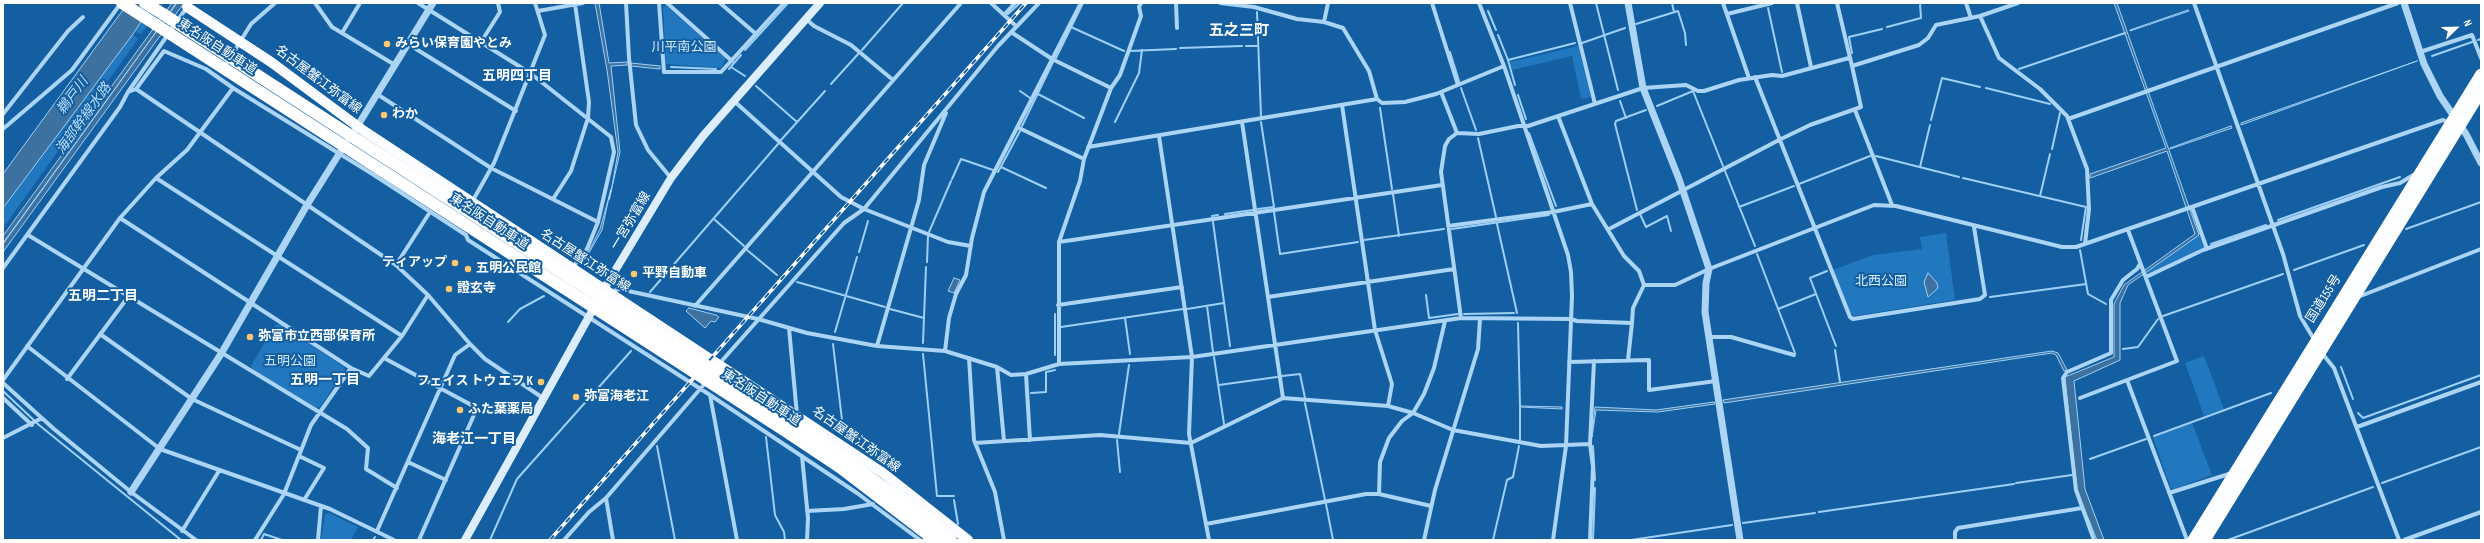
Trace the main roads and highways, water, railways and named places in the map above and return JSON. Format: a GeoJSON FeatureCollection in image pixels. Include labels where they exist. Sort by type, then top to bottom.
{"type":"FeatureCollection","features":[{"type":"Feature","properties":{"kind":"highway","name":"東名阪自動車道"},"geometry":{"type":"LineString","coordinates":[[122,3],[790,434],[841,468],[935,540]]}},
{"type":"Feature","properties":{"kind":"highway","name":"東名阪自動車道"},"geometry":{"type":"LineString","coordinates":[[145,3],[796,424],[911,507],[951,540]]}},
{"type":"Feature","properties":{"kind":"highway","name":"国道155号"},"geometry":{"type":"LineString","coordinates":[[2205,540],[2354,299],[2481,74]]}},
{"type":"Feature","properties":{"kind":"highway","name":"国道155号"},"geometry":{"type":"LineString","coordinates":[[2193,540],[2421,171],[2454,121],[2481,92]]}},
{"type":"Feature","properties":{"kind":"main road","name":"一宮弥富線"},"geometry":{"type":"LineString","coordinates":[[465,540],[543,398],[671,178],[733,100],[820,3]]}},
{"type":"Feature","properties":{"kind":"main road","name":"名古屋蟹江弥富線"},"geometry":{"type":"LineString","coordinates":[[188,5],[316,93],[357,126],[606,291],[720,364],[883,473],[968,540]]}},
{"type":"Feature","properties":{"kind":"water","name":"鵜戸川"},"geometry":{"type":"Polygon","coordinates":[[[128,3],[153,3],[133,34],[3,208],[3,174],[128,3]]]}},
{"type":"Feature","properties":{"kind":"water"},"geometry":{"type":"Polygon","coordinates":[[[172,3],[176,3],[3,243],[3,236],[172,3]]]}},
{"type":"Feature","properties":{"kind":"water"},"geometry":{"type":"Polygon","coordinates":[[[177,3],[184,3],[3,252],[3,244],[177,3]]]}},
{"type":"Feature","properties":{"kind":"water"},"geometry":{"type":"Polygon","coordinates":[[[595,3],[599,3],[609,63],[627,62],[627,65],[611,66],[620,152],[611,192],[618,152],[607,70],[595,3]]]}},
{"type":"Feature","properties":{"kind":"water"},"geometry":{"type":"Polygon","coordinates":[[[2114,3],[2117,3],[2199,235],[2128,285],[2120,303],[2120,360],[2074,381],[2085,489],[2104,540],[2097,540],[2077,491],[2065,377],[2114,357],[2114,304],[2124,285],[2195,234],[2167,151],[2090,178],[2090,174],[2166,148],[2114,3]]]}},
{"type":"Feature","properties":{"kind":"water"},"geometry":{"type":"Polygon","coordinates":[[[2188,10],[2189,11],[2130,31],[2130,30],[2188,10]]]}},
{"type":"Feature","properties":{"kind":"water"},"geometry":{"type":"Polygon","coordinates":[[[2417,61],[2241,125],[2241,123],[2417,61]]]}},
{"type":"Feature","properties":{"kind":"water"},"geometry":{"type":"Polygon","coordinates":[[[631,63],[660,66],[660,69],[631,66],[631,63]]]}},
{"type":"Feature","properties":{"kind":"water"},"geometry":{"type":"Polygon","coordinates":[[[2231,126],[2232,128],[2170,149],[2170,148],[2231,126]]]}},
{"type":"Feature","properties":{"kind":"water"},"geometry":{"type":"Polygon","coordinates":[[[609,197],[602,230],[582,265],[600,229],[609,197]]]}},
{"type":"Feature","properties":{"kind":"water"},"geometry":{"type":"Polygon","coordinates":[[[1928,273],[1937,283],[1938,288],[1928,297],[1924,282],[1928,273]]]}},
{"type":"Feature","properties":{"kind":"water"},"geometry":{"type":"Polygon","coordinates":[[[954,278],[960,280],[954,293],[948,291],[954,278]]]}},
{"type":"Feature","properties":{"kind":"water"},"geometry":{"type":"Polygon","coordinates":[[[689,308],[719,317],[715,322],[711,321],[705,328],[686,311],[689,308]]]}},
{"type":"Feature","properties":{"kind":"water"},"geometry":{"type":"Polygon","coordinates":[[[2052,351],[2058,353],[2067,370],[2064,371],[2056,355],[2052,353],[1724,403],[1723,400],[2052,351]]]}},
{"type":"Feature","properties":{"kind":"water"},"geometry":{"type":"Polygon","coordinates":[[[1714,402],[1715,404],[1658,412],[1596,410],[1592,437],[1595,407],[1656,410],[1714,402]]]}},
{"type":"Feature","properties":{"kind":"water"},"geometry":{"type":"Polygon","coordinates":[[[1520,407],[1562,407],[1562,409],[1520,407]]]}},
{"type":"Feature","properties":{"kind":"waterway"},"geometry":{"type":"LineString","coordinates":[[745,50],[788,3]]}},
{"type":"Feature","properties":{"kind":"waterway"},"geometry":{"type":"LineString","coordinates":[[862,50],[903,3]]}},
{"type":"Feature","properties":{"kind":"waterway"},"geometry":{"type":"LineString","coordinates":[[1008,14],[1020,3]]}},
{"type":"Feature","properties":{"kind":"waterway"},"geometry":{"type":"LineString","coordinates":[[1056,58],[1083,3]]}},
{"type":"Feature","properties":{"kind":"waterway"},"geometry":{"type":"LineString","coordinates":[[1596,3],[1618,90]]}},
{"type":"Feature","properties":{"kind":"waterway"},"geometry":{"type":"LineString","coordinates":[[1672,3],[1674,12]]}},
{"type":"Feature","properties":{"kind":"waterway"},"geometry":{"type":"LineString","coordinates":[[1887,27],[1921,18],[1920,3]]}},
{"type":"Feature","properties":{"kind":"waterway"},"geometry":{"type":"LineString","coordinates":[[1768,8],[1782,72]]}},
{"type":"Feature","properties":{"kind":"waterway"},"geometry":{"type":"LineString","coordinates":[[1488,11],[1496,30]]}},
{"type":"Feature","properties":{"kind":"waterway"},"geometry":{"type":"LineString","coordinates":[[1636,24],[1678,11],[1685,33],[1686,45]]}},
{"type":"Feature","properties":{"kind":"waterway"},"geometry":{"type":"LineString","coordinates":[[1257,12],[1261,116]]}},
{"type":"Feature","properties":{"kind":"waterway"},"geometry":{"type":"LineString","coordinates":[[1071,27],[1124,51]]}},
{"type":"Feature","properties":{"kind":"waterway"},"geometry":{"type":"LineString","coordinates":[[1582,43],[1625,28]]}},
{"type":"Feature","properties":{"kind":"waterway"},"geometry":{"type":"LineString","coordinates":[[1852,53],[1849,37],[1882,29]]}},
{"type":"Feature","properties":{"kind":"waterway"},"geometry":{"type":"LineString","coordinates":[[2019,69],[2125,33]]}},
{"type":"Feature","properties":{"kind":"waterway"},"geometry":{"type":"LineString","coordinates":[[1498,35],[1508,60]]}},
{"type":"Feature","properties":{"kind":"waterway"},"geometry":{"type":"LineString","coordinates":[[2432,56],[2472,42]]}},
{"type":"Feature","properties":{"kind":"waterway"},"geometry":{"type":"LineString","coordinates":[[1515,85],[1508,60],[1575,43]]}},
{"type":"Feature","properties":{"kind":"waterway"},"geometry":{"type":"LineString","coordinates":[[1180,48],[1242,46]]}},
{"type":"Feature","properties":{"kind":"waterway"},"geometry":{"type":"LineString","coordinates":[[1246,46],[1258,46]]}},
{"type":"Feature","properties":{"kind":"waterway"},"geometry":{"type":"LineString","coordinates":[[1129,51],[1176,49]]}},
{"type":"Feature","properties":{"kind":"waterway"},"geometry":{"type":"LineString","coordinates":[[1115,122],[1139,73],[1142,50]]}},
{"type":"Feature","properties":{"kind":"waterway"},"geometry":{"type":"LineString","coordinates":[[1450,52],[1459,81]]}},
{"type":"Feature","properties":{"kind":"waterway"},"geometry":{"type":"LineString","coordinates":[[831,84],[859,53]]}},
{"type":"Feature","properties":{"kind":"waterway"},"geometry":{"type":"LineString","coordinates":[[729,69],[741,55]]}},
{"type":"Feature","properties":{"kind":"waterway"},"geometry":{"type":"LineString","coordinates":[[1022,126],[1053,62]]}},
{"type":"Feature","properties":{"kind":"waterway"},"geometry":{"type":"LineString","coordinates":[[671,67],[716,69]]}},
{"type":"Feature","properties":{"kind":"waterway"},"geometry":{"type":"LineString","coordinates":[[731,67],[745,76]]}},
{"type":"Feature","properties":{"kind":"waterway"},"geometry":{"type":"LineString","coordinates":[[1931,120],[1942,78],[1980,87]]}},
{"type":"Feature","properties":{"kind":"waterway"},"geometry":{"type":"LineString","coordinates":[[756,86],[797,122]]}},
{"type":"Feature","properties":{"kind":"waterway"},"geometry":{"type":"LineString","coordinates":[[1461,88],[1476,130]]}},
{"type":"Feature","properties":{"kind":"waterway"},"geometry":{"type":"LineString","coordinates":[[1986,88],[2050,104]]}},
{"type":"Feature","properties":{"kind":"waterway"},"geometry":{"type":"LineString","coordinates":[[781,140],[825,91]]}},
{"type":"Feature","properties":{"kind":"waterway"},"geometry":{"type":"LineString","coordinates":[[1020,91],[1030,98]]}},
{"type":"Feature","properties":{"kind":"waterway"},"geometry":{"type":"LineString","coordinates":[[1657,106],[1693,91],[1723,166]]}},
{"type":"Feature","properties":{"kind":"waterway"},"geometry":{"type":"LineString","coordinates":[[1038,94],[1084,118]]}},
{"type":"Feature","properties":{"kind":"waterway"},"geometry":{"type":"LineString","coordinates":[[1518,95],[1526,119]]}},
{"type":"Feature","properties":{"kind":"waterway"},"geometry":{"type":"LineString","coordinates":[[1620,101],[1626,118]]}},
{"type":"Feature","properties":{"kind":"waterway"},"geometry":{"type":"LineString","coordinates":[[1380,108],[1392,189]]}},
{"type":"Feature","properties":{"kind":"waterway"},"geometry":{"type":"LineString","coordinates":[[1637,210],[1615,124],[1616,121],[1646,110]]}},
{"type":"Feature","properties":{"kind":"waterway"},"geometry":{"type":"LineString","coordinates":[[2052,149],[2060,113]]}},
{"type":"Feature","properties":{"kind":"waterway"},"geometry":{"type":"LineString","coordinates":[[1258,209],[1274,207],[1261,122]]}},
{"type":"Feature","properties":{"kind":"waterway"},"geometry":{"type":"LineString","coordinates":[[1920,167],[1930,125]]}},
{"type":"Feature","properties":{"kind":"waterway"},"geometry":{"type":"LineString","coordinates":[[998,172],[1020,131]]}},
{"type":"Feature","properties":{"kind":"waterway"},"geometry":{"type":"LineString","coordinates":[[1529,133],[1556,206]]}},
{"type":"Feature","properties":{"kind":"waterway"},"geometry":{"type":"LineString","coordinates":[[1478,138],[1496,217]]}},
{"type":"Feature","properties":{"kind":"waterway"},"geometry":{"type":"LineString","coordinates":[[650,292],[778,144]]}},
{"type":"Feature","properties":{"kind":"waterway"},"geometry":{"type":"LineString","coordinates":[[2040,196],[2050,154]]}},
{"type":"Feature","properties":{"kind":"waterway"},"geometry":{"type":"LineString","coordinates":[[1799,184],[1870,156]]}},
{"type":"Feature","properties":{"kind":"waterway"},"geometry":{"type":"LineString","coordinates":[[1876,156],[1959,177]]}},
{"type":"Feature","properties":{"kind":"waterway"},"geometry":{"type":"LineString","coordinates":[[952,179],[961,159],[993,170]]}},
{"type":"Feature","properties":{"kind":"waterway"},"geometry":{"type":"LineString","coordinates":[[1001,167],[1046,188]]}},
{"type":"Feature","properties":{"kind":"waterway"},"geometry":{"type":"LineString","coordinates":[[1725,171],[1755,246]]}},
{"type":"Feature","properties":{"kind":"waterway"},"geometry":{"type":"LineString","coordinates":[[2278,220],[2400,177]]}},
{"type":"Feature","properties":{"kind":"waterway"},"geometry":{"type":"LineString","coordinates":[[1963,178],[2086,207],[2081,240]]}},
{"type":"Feature","properties":{"kind":"waterway"},"geometry":{"type":"LineString","coordinates":[[929,232],[951,181]]}},
{"type":"Feature","properties":{"kind":"waterway"},"geometry":{"type":"LineString","coordinates":[[1739,207],[1794,186]]}},
{"type":"Feature","properties":{"kind":"waterway"},"geometry":{"type":"LineString","coordinates":[[609,199],[611,190]]}},
{"type":"Feature","properties":{"kind":"waterway"},"geometry":{"type":"LineString","coordinates":[[1393,194],[1399,236]]}},
{"type":"Feature","properties":{"kind":"waterway"},"geometry":{"type":"LineString","coordinates":[[2406,229],[2481,202]]}},
{"type":"Feature","properties":{"kind":"waterway"},"geometry":{"type":"LineString","coordinates":[[1225,214],[1253,210]]}},
{"type":"Feature","properties":{"kind":"waterway"},"geometry":{"type":"LineString","coordinates":[[1274,212],[1280,254],[1358,242]]}},
{"type":"Feature","properties":{"kind":"waterway"},"geometry":{"type":"LineString","coordinates":[[1640,214],[1646,227],[1667,216],[1671,231]]}},
{"type":"Feature","properties":{"kind":"waterway"},"geometry":{"type":"LineString","coordinates":[[1212,216],[1218,215]]}},
{"type":"Feature","properties":{"kind":"waterway"},"geometry":{"type":"LineString","coordinates":[[1452,229],[1549,215]]}},
{"type":"Feature","properties":{"kind":"waterway"},"geometry":{"type":"LineString","coordinates":[[714,219],[744,246]]}},
{"type":"Feature","properties":{"kind":"waterway"},"geometry":{"type":"LineString","coordinates":[[859,252],[868,221]]}},
{"type":"Feature","properties":{"kind":"waterway"},"geometry":{"type":"LineString","coordinates":[[1213,222],[1230,346]]}},
{"type":"Feature","properties":{"kind":"waterway"},"geometry":{"type":"LineString","coordinates":[[1497,224],[1517,313]]}},
{"type":"Feature","properties":{"kind":"waterway"},"geometry":{"type":"LineString","coordinates":[[2211,244],[2266,225]]}},
{"type":"Feature","properties":{"kind":"waterway"},"geometry":{"type":"LineString","coordinates":[[1364,240],[1444,229]]}},
{"type":"Feature","properties":{"kind":"waterway"},"geometry":{"type":"LineString","coordinates":[[927,262],[928,236]]}},
{"type":"Feature","properties":{"kind":"waterway"},"geometry":{"type":"LineString","coordinates":[[2294,270],[2364,245]]}},
{"type":"Feature","properties":{"kind":"waterway"},"geometry":{"type":"LineString","coordinates":[[747,250],[777,275]]}},
{"type":"Feature","properties":{"kind":"waterway"},"geometry":{"type":"LineString","coordinates":[[2080,250],[2088,294],[2106,304]]}},
{"type":"Feature","properties":{"kind":"waterway"},"geometry":{"type":"LineString","coordinates":[[1757,254],[1795,353]]}},
{"type":"Feature","properties":{"kind":"waterway"},"geometry":{"type":"LineString","coordinates":[[835,332],[857,257]]}},
{"type":"Feature","properties":{"kind":"waterway"},"geometry":{"type":"LineString","coordinates":[[923,343],[926,267]]}},
{"type":"Feature","properties":{"kind":"waterway"},"geometry":{"type":"LineString","coordinates":[[1827,271],[1810,278],[1836,346]]}},
{"type":"Feature","properties":{"kind":"waterway"},"geometry":{"type":"LineString","coordinates":[[2163,316],[2283,274]]}},
{"type":"Feature","properties":{"kind":"waterway"},"geometry":{"type":"LineString","coordinates":[[797,282],[885,307]]}},
{"type":"Feature","properties":{"kind":"waterway"},"geometry":{"type":"LineString","coordinates":[[1990,297],[2086,284]]}},
{"type":"Feature","properties":{"kind":"waterway"},"geometry":{"type":"LineString","coordinates":[[1778,309],[1816,294]]}},
{"type":"Feature","properties":{"kind":"waterway"},"geometry":{"type":"LineString","coordinates":[[1426,295],[1429,318],[1458,314]]}},
{"type":"Feature","properties":{"kind":"waterway"},"geometry":{"type":"LineString","coordinates":[[508,322],[520,309],[544,296]]}},
{"type":"Feature","properties":{"kind":"waterway"},"geometry":{"type":"LineString","coordinates":[[1187,309],[1224,303]]}},
{"type":"Feature","properties":{"kind":"waterway"},"geometry":{"type":"LineString","coordinates":[[1207,306],[1213,352]]}},
{"type":"Feature","properties":{"kind":"waterway"},"geometry":{"type":"LineString","coordinates":[[890,309],[924,318]]}},
{"type":"Feature","properties":{"kind":"waterway"},"geometry":{"type":"LineString","coordinates":[[1061,327],[1183,309]]}},
{"type":"Feature","properties":{"kind":"waterway"},"geometry":{"type":"LineString","coordinates":[[1464,314],[1514,313]]}},
{"type":"Feature","properties":{"kind":"waterway"},"geometry":{"type":"LineString","coordinates":[[1055,314],[1055,355]]}},
{"type":"Feature","properties":{"kind":"waterway"},"geometry":{"type":"LineString","coordinates":[[1125,318],[1130,354]]}},
{"type":"Feature","properties":{"kind":"waterway"},"geometry":{"type":"LineString","coordinates":[[2123,349],[2138,347],[2158,319]]}},
{"type":"Feature","properties":{"kind":"waterway"},"geometry":{"type":"LineString","coordinates":[[1518,323],[1520,406]]}},
{"type":"Feature","properties":{"kind":"waterway"},"geometry":{"type":"LineString","coordinates":[[833,344],[844,437]]}},
{"type":"Feature","properties":{"kind":"waterway"},"geometry":{"type":"LineString","coordinates":[[1835,350],[1840,382]]}},
{"type":"Feature","properties":{"kind":"waterway"},"geometry":{"type":"LineString","coordinates":[[490,540],[517,479],[631,351]]}},
{"type":"Feature","properties":{"kind":"waterway"},"geometry":{"type":"LineString","coordinates":[[923,354],[937,496],[954,496]]}},
{"type":"Feature","properties":{"kind":"waterway"},"geometry":{"type":"LineString","coordinates":[[1214,357],[1224,424]]}},
{"type":"Feature","properties":{"kind":"waterway"},"geometry":{"type":"LineString","coordinates":[[1119,434],[1129,365]]}},
{"type":"Feature","properties":{"kind":"waterway"},"geometry":{"type":"LineString","coordinates":[[2341,367],[2353,399]]}},
{"type":"Feature","properties":{"kind":"waterway"},"geometry":{"type":"LineString","coordinates":[[1031,393],[1046,392],[1046,372],[1055,370]]}},
{"type":"Feature","properties":{"kind":"waterway"},"geometry":{"type":"LineString","coordinates":[[1282,376],[1300,374],[1305,398]]}},
{"type":"Feature","properties":{"kind":"waterway"},"geometry":{"type":"LineString","coordinates":[[2358,413],[2363,418],[2481,375]]}},
{"type":"Feature","properties":{"kind":"waterway"},"geometry":{"type":"LineString","coordinates":[[1219,385],[1277,377]]}},
{"type":"Feature","properties":{"kind":"waterway"},"geometry":{"type":"LineString","coordinates":[[3,391],[39,425],[181,540]]}},
{"type":"Feature","properties":{"kind":"waterway"},"geometry":{"type":"LineString","coordinates":[[2154,436],[2271,393]]}},
{"type":"Feature","properties":{"kind":"waterway"},"geometry":{"type":"LineString","coordinates":[[1305,403],[1325,500]]}},
{"type":"Feature","properties":{"kind":"waterway"},"geometry":{"type":"LineString","coordinates":[[1520,407],[1520,440]]}},
{"type":"Feature","properties":{"kind":"waterway"},"geometry":{"type":"LineString","coordinates":[[766,437],[775,515],[784,532],[785,540]]}},
{"type":"Feature","properties":{"kind":"waterway"},"geometry":{"type":"LineString","coordinates":[[2090,459],[2146,439]]}},
{"type":"Feature","properties":{"kind":"waterway"},"geometry":{"type":"LineString","coordinates":[[1117,440],[1120,472]]}},
{"type":"Feature","properties":{"kind":"waterway"},"geometry":{"type":"LineString","coordinates":[[657,446],[675,540]]}},
{"type":"Feature","properties":{"kind":"waterway"},"geometry":{"type":"LineString","coordinates":[[1493,540],[1507,480],[1513,477],[1519,446]]}},
{"type":"Feature","properties":{"kind":"waterway"},"geometry":{"type":"LineString","coordinates":[[1593,446],[1595,480]]}},
{"type":"Feature","properties":{"kind":"waterway"},"geometry":{"type":"LineString","coordinates":[[2382,483],[2481,447]]}},
{"type":"Feature","properties":{"kind":"waterway"},"geometry":{"type":"LineString","coordinates":[[2016,483],[2072,475]]}},
{"type":"Feature","properties":{"kind":"waterway"},"geometry":{"type":"LineString","coordinates":[[1819,512],[2014,484]]}},
{"type":"Feature","properties":{"kind":"waterway"},"geometry":{"type":"LineString","coordinates":[[2228,540],[2373,487]]}},
{"type":"Feature","properties":{"kind":"waterway"},"geometry":{"type":"LineString","coordinates":[[1593,540],[1595,488]]}},
{"type":"Feature","properties":{"kind":"waterway"},"geometry":{"type":"LineString","coordinates":[[954,500],[958,524]]}},
{"type":"Feature","properties":{"kind":"waterway"},"geometry":{"type":"LineString","coordinates":[[1326,504],[1333,540]]}},
{"type":"Feature","properties":{"kind":"waterway"},"geometry":{"type":"LineString","coordinates":[[1743,523],[1815,513]]}},
{"type":"Feature","properties":{"kind":"waterway"},"geometry":{"type":"LineString","coordinates":[[1631,540],[1732,525]]}},
{"type":"Feature","properties":{"kind":"waterway"},"geometry":{"type":"LineString","coordinates":[[261,540],[264,534],[282,540]]}},
{"type":"Feature","properties":{"kind":"railway"},"geometry":{"type":"LineString","coordinates":[[550,540],[1026,3]]}},
{"type":"Feature","properties":{"kind":"place","name":"みらい保育園やとみ"},"geometry":{"type":"Point","coordinates":[387,44]}},
{"type":"Feature","properties":{"kind":"place","name":"わか"},"geometry":{"type":"Point","coordinates":[384,115]}},
{"type":"Feature","properties":{"kind":"place","name":"ティアップ"},"geometry":{"type":"Point","coordinates":[455,263]}},
{"type":"Feature","properties":{"kind":"place","name":"五明公民館"},"geometry":{"type":"Point","coordinates":[468,269]}},
{"type":"Feature","properties":{"kind":"place","name":"平野自動車"},"geometry":{"type":"Point","coordinates":[634,274]}},
{"type":"Feature","properties":{"kind":"place","name":"證玄寺"},"geometry":{"type":"Point","coordinates":[449,289]}},
{"type":"Feature","properties":{"kind":"place","name":"弥富市立西部保育所"},"geometry":{"type":"Point","coordinates":[250,337]}},
{"type":"Feature","properties":{"kind":"place","name":"フェイス トウ エフ K"},"geometry":{"type":"Point","coordinates":[541,382]}},
{"type":"Feature","properties":{"kind":"place","name":"弥富海老江"},"geometry":{"type":"Point","coordinates":[576,397]}},
{"type":"Feature","properties":{"kind":"place","name":"ふた葉薬局"},"geometry":{"type":"Point","coordinates":[460,410]}},
{"type":"Feature","properties":{"kind":"district","name":"五之三町"},"geometry":{"type":"Point","coordinates":[1239,31]}},
{"type":"Feature","properties":{"kind":"district","name":"五明四丁目"},"geometry":{"type":"Point","coordinates":[517,76]}},
{"type":"Feature","properties":{"kind":"district","name":"五明二丁目"},"geometry":{"type":"Point","coordinates":[103,296]}},
{"type":"Feature","properties":{"kind":"district","name":"五明一丁目"},"geometry":{"type":"Point","coordinates":[325,380]}},
{"type":"Feature","properties":{"kind":"district","name":"海老江一丁目"},"geometry":{"type":"Point","coordinates":[474,439]}},
{"type":"Feature","properties":{"kind":"park label","name":"川平南公園"},"geometry":{"type":"Point","coordinates":[684,48]}},
{"type":"Feature","properties":{"kind":"park label","name":"北西公園"},"geometry":{"type":"Point","coordinates":[1881,282]}},
{"type":"Feature","properties":{"kind":"park label","name":"五明公園"},"geometry":{"type":"Point","coordinates":[290,362]}},
{"type":"Feature","properties":{"kind":"water label","name":"海部幹線水路"},"geometry":{"type":"Point","coordinates":[84,119]}}]}
